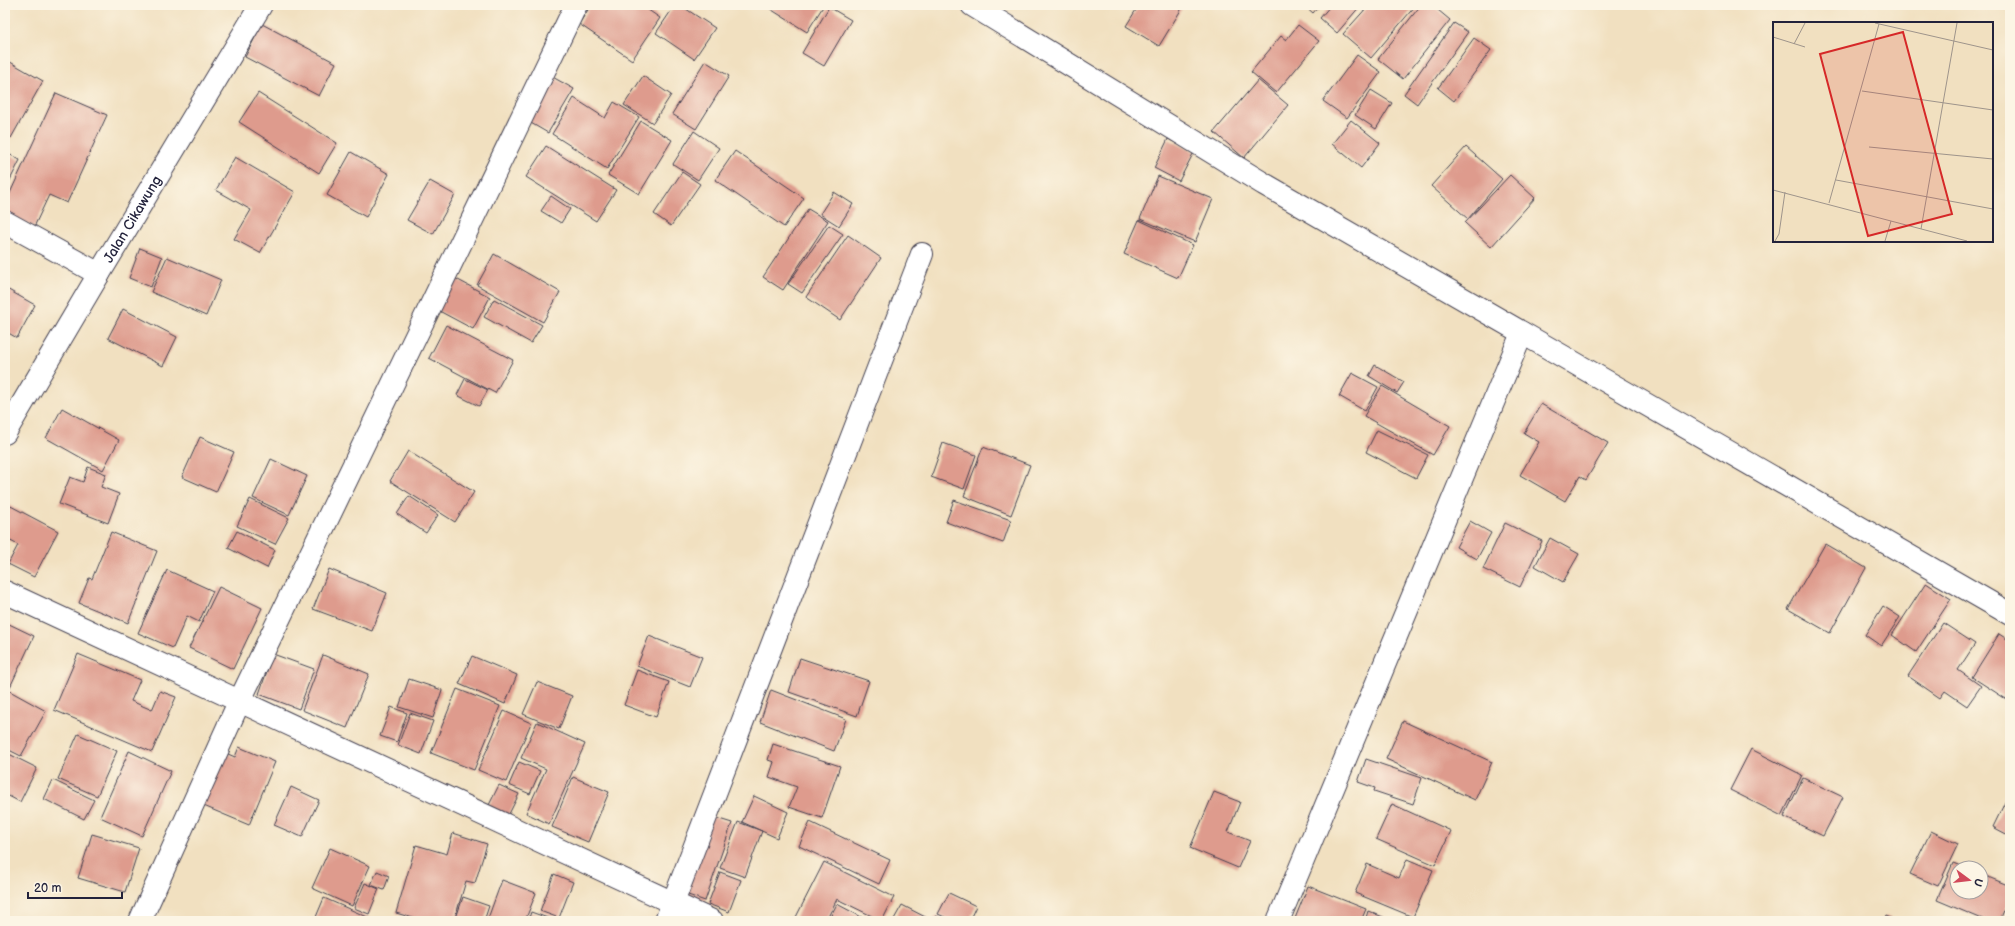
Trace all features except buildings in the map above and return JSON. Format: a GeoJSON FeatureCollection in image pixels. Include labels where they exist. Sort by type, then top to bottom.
{"type":"FeatureCollection","features":[{"type":"Feature","properties":{"kind":"street","name":"Jalan Cikawung"},"geometry":{"type":"LineString","coordinates":[[5,433],[261,5]]}},
{"type":"Feature","properties":{"kind":"street"},"geometry":{"type":"LineString","coordinates":[[140,921],[240,700],[576,5]]}},
{"type":"Feature","properties":{"kind":"street"},"geometry":{"type":"LineString","coordinates":[[972,5],[1264,184],[2010,614]]}},
{"type":"Feature","properties":{"kind":"street"},"geometry":{"type":"LineString","coordinates":[[5,222],[99,274]]}},
{"type":"Feature","properties":{"kind":"street"},"geometry":{"type":"LineString","coordinates":[[669,912],[922,254]]}},
{"type":"Feature","properties":{"kind":"street"},"geometry":{"type":"LineString","coordinates":[[1278,921],[1522,333]]}},
{"type":"Feature","properties":{"kind":"street"},"geometry":{"type":"LineString","coordinates":[[5,592],[240,700],[669,912],[712,921]]}}]}
